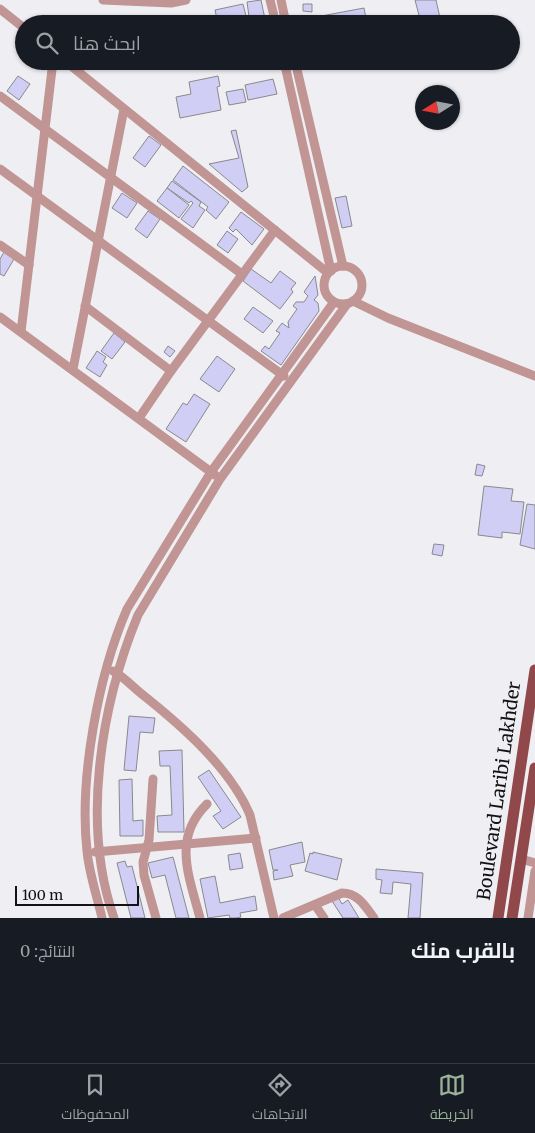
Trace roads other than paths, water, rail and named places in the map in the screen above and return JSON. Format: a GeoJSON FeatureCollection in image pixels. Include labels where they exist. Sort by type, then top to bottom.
{"type":"FeatureCollection","features":[{"type":"Feature","properties":{"kind":"main road","name":"Boulevard Laribi Lakhder"},"geometry":{"type":"LineString","coordinates":[[498,918],[535,670]]}},
{"type":"Feature","properties":{"kind":"main road","name":"Boulevard Laribi Lakhder"},"geometry":{"type":"LineString","coordinates":[[512,918],[532,802],[535,768]]}},
{"type":"Feature","properties":{"kind":"street"},"geometry":{"type":"LineString","coordinates":[[104,0],[171,3],[186,0]]}},
{"type":"Feature","properties":{"kind":"street"},"geometry":{"type":"LineString","coordinates":[[270,0],[274,15]]}},
{"type":"Feature","properties":{"kind":"street"},"geometry":{"type":"LineString","coordinates":[[281,0],[284,15]]}},
{"type":"Feature","properties":{"kind":"street"},"geometry":{"type":"LineString","coordinates":[[0,9],[15,21]]}},
{"type":"Feature","properties":{"kind":"street"},"geometry":{"type":"LineString","coordinates":[[21,332],[52,70]]}},
{"type":"Feature","properties":{"kind":"street"},"geometry":{"type":"LineString","coordinates":[[76,70],[330,272]]}},
{"type":"Feature","properties":{"kind":"street"},"geometry":{"type":"LineString","coordinates":[[286,70],[330,272],[325,289],[334,302]]}},
{"type":"Feature","properties":{"kind":"street"},"geometry":{"type":"LineString","coordinates":[[297,70],[343,266]]}},
{"type":"Feature","properties":{"kind":"street"},"geometry":{"type":"LineString","coordinates":[[0,96],[242,274]]}},
{"type":"Feature","properties":{"kind":"street"},"geometry":{"type":"LineString","coordinates":[[73,369],[124,108]]}},
{"type":"Feature","properties":{"kind":"street"},"geometry":{"type":"LineString","coordinates":[[0,169],[290,381]]}},
{"type":"Feature","properties":{"kind":"street"},"geometry":{"type":"LineString","coordinates":[[140,418],[171,371],[275,230]]}},
{"type":"Feature","properties":{"kind":"street"},"geometry":{"type":"LineString","coordinates":[[0,245],[29,265]]}},
{"type":"Feature","properties":{"kind":"street"},"geometry":{"type":"LineString","coordinates":[[114,918],[100,851],[97,800],[103,736],[117,674],[138,615],[220,479],[290,381],[350,302],[360,293],[362,282],[353,269],[343,266],[330,272]]}},
{"type":"Feature","properties":{"kind":"street"},"geometry":{"type":"LineString","coordinates":[[334,302],[350,302],[535,376]]}},
{"type":"Feature","properties":{"kind":"street"},"geometry":{"type":"LineString","coordinates":[[102,918],[87,853],[84,799],[90,750],[107,668],[127,609],[211,472],[280,374],[334,302]]}},
{"type":"Feature","properties":{"kind":"street"},"geometry":{"type":"LineString","coordinates":[[85,306],[171,371]]}},
{"type":"Feature","properties":{"kind":"street"},"geometry":{"type":"LineString","coordinates":[[0,317],[140,418],[220,479]]}},
{"type":"Feature","properties":{"kind":"street"},"geometry":{"type":"LineString","coordinates":[[107,668],[176,720],[233,784],[250,815],[274,918]]}},
{"type":"Feature","properties":{"kind":"street"},"geometry":{"type":"LineString","coordinates":[[153,780],[149,840],[146,849],[144,875],[156,918]]}},
{"type":"Feature","properties":{"kind":"street"},"geometry":{"type":"LineString","coordinates":[[200,918],[185,855],[192,822],[207,804]]}},
{"type":"Feature","properties":{"kind":"street"},"geometry":{"type":"LineString","coordinates":[[87,853],[256,838]]}},
{"type":"Feature","properties":{"kind":"street"},"geometry":{"type":"LineString","coordinates":[[521,859],[535,863]]}},
{"type":"Feature","properties":{"kind":"street"},"geometry":{"type":"LineString","coordinates":[[528,918],[535,871]]}},
{"type":"Feature","properties":{"kind":"street"},"geometry":{"type":"LineString","coordinates":[[283,918],[342,894],[350,893],[359,900],[374,918]]}},
{"type":"Feature","properties":{"kind":"street"},"geometry":{"type":"LineString","coordinates":[[315,905],[324,918]]}}]}
